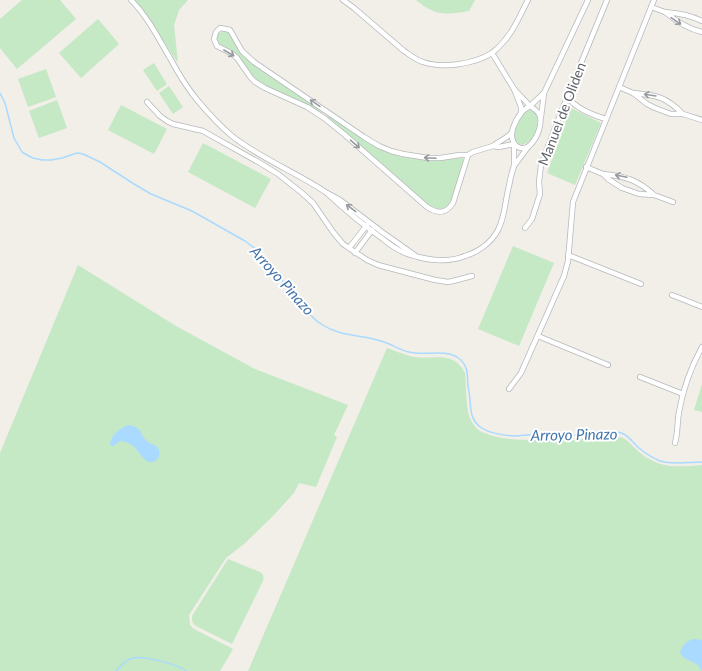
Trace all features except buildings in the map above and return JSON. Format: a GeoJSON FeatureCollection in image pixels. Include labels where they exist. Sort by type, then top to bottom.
{"type":"FeatureCollection","features":[{"type":"Feature","properties":{"kind":"street"},"geometry":{"type":"LineString","coordinates":[[131,0],[150,23],[181,78],[198,101],[233,137],[252,150],[340,200],[416,256]]}},
{"type":"Feature","properties":{"kind":"street"},"geometry":{"type":"LineString","coordinates":[[343,0],[404,51],[422,62],[444,66],[477,60],[492,53],[505,40],[528,0]]}},
{"type":"Feature","properties":{"kind":"street"},"geometry":{"type":"LineString","coordinates":[[514,166],[539,130],[544,94],[588,0]]}},
{"type":"Feature","properties":{"kind":"street","name":"Manuel de Oliden"},"geometry":{"type":"LineString","coordinates":[[525,228],[532,219],[540,194],[539,182],[541,165],[607,0]]}},
{"type":"Feature","properties":{"kind":"street"},"geometry":{"type":"LineString","coordinates":[[509,389],[521,373],[564,276],[568,261],[573,202],[654,0]]}},
{"type":"Feature","properties":{"kind":"street"},"geometry":{"type":"LineString","coordinates":[[651,7],[665,12],[684,14],[702,21]]}},
{"type":"Feature","properties":{"kind":"street"},"geometry":{"type":"LineString","coordinates":[[665,12],[678,23],[702,32]]}},
{"type":"Feature","properties":{"kind":"street"},"geometry":{"type":"LineString","coordinates":[[468,155],[453,203],[446,211],[432,211],[324,118],[307,107],[254,82],[237,58],[231,53],[217,46],[214,42],[216,32],[220,28],[230,30],[242,51],[254,62],[364,137],[391,151],[428,158],[440,158],[468,155],[493,146],[499,147],[514,144],[517,147],[525,148],[530,145]]}},
{"type":"Feature","properties":{"kind":"street"},"geometry":{"type":"LineString","coordinates":[[492,53],[514,89],[521,107],[521,113]]}},
{"type":"Feature","properties":{"kind":"street"},"geometry":{"type":"LineString","coordinates":[[619,87],[634,93],[654,95],[662,98],[670,102],[684,114]]}},
{"type":"Feature","properties":{"kind":"street"},"geometry":{"type":"LineString","coordinates":[[514,89],[530,106],[539,112],[541,118]]}},
{"type":"Feature","properties":{"kind":"street"},"geometry":{"type":"LineString","coordinates":[[634,93],[647,104],[655,108],[671,114],[684,114],[702,120]]}},
{"type":"Feature","properties":{"kind":"street"},"geometry":{"type":"LineString","coordinates":[[493,146],[497,142],[509,137],[516,120],[521,113],[544,94]]}},
{"type":"Feature","properties":{"kind":"street"},"geometry":{"type":"LineString","coordinates":[[567,97],[580,108],[592,115],[606,119]]}},
{"type":"Feature","properties":{"kind":"street"},"geometry":{"type":"LineString","coordinates":[[147,102],[160,116],[173,124],[203,131],[278,174],[313,203],[338,239],[355,253],[367,260],[378,265],[448,282],[472,276]]}},
{"type":"Feature","properties":{"kind":"street"},"geometry":{"type":"LineString","coordinates":[[324,118],[328,112]]}},
{"type":"Feature","properties":{"kind":"street"},"geometry":{"type":"LineString","coordinates":[[327,193],[366,227],[403,252],[424,258],[447,261],[454,260],[474,253],[486,244],[496,234],[501,224],[514,166],[514,144],[512,141],[512,132]]}},
{"type":"Feature","properties":{"kind":"street"},"geometry":{"type":"LineString","coordinates":[[586,167],[603,174],[629,178],[638,182],[654,195]]}},
{"type":"Feature","properties":{"kind":"street"},"geometry":{"type":"LineString","coordinates":[[603,174],[622,188],[639,194],[654,195],[673,202]]}},
{"type":"Feature","properties":{"kind":"street"},"geometry":{"type":"LineString","coordinates":[[349,248],[369,222]]}},
{"type":"Feature","properties":{"kind":"street"},"geometry":{"type":"LineString","coordinates":[[355,253],[375,227]]}},
{"type":"Feature","properties":{"kind":"street"},"geometry":{"type":"LineString","coordinates":[[568,255],[641,284]]}},
{"type":"Feature","properties":{"kind":"street"},"geometry":{"type":"LineString","coordinates":[[672,295],[702,307]]}},
{"type":"Feature","properties":{"kind":"street"},"geometry":{"type":"LineString","coordinates":[[538,336],[608,365]]}},
{"type":"Feature","properties":{"kind":"street"},"geometry":{"type":"LineString","coordinates":[[675,444],[678,414],[683,394],[692,368],[702,347]]}},
{"type":"Feature","properties":{"kind":"street"},"geometry":{"type":"LineString","coordinates":[[640,377],[683,394]]}},
{"type":"Feature","properties":{"kind":"green space"},"geometry":{"type":"Polygon","coordinates":[[[22,0],[60,0],[76,19],[17,69],[0,48],[0,19],[22,0]]]}},
{"type":"Feature","properties":{"kind":"green space"},"geometry":{"type":"Polygon","coordinates":[[[134,0],[188,0],[179,10],[174,25],[178,63],[134,0]]]}},
{"type":"Feature","properties":{"kind":"green space"},"geometry":{"type":"Polygon","coordinates":[[[416,0],[475,0],[469,11],[441,13],[429,9],[416,0]]]}},
{"type":"Feature","properties":{"kind":"green space"},"geometry":{"type":"Polygon","coordinates":[[[98,19],[119,44],[81,78],[59,53],[98,19]]]}},
{"type":"Feature","properties":{"kind":"green space"},"geometry":{"type":"Polygon","coordinates":[[[224,31],[230,34],[243,56],[316,106],[322,113],[320,114],[296,100],[258,82],[238,56],[216,43],[217,34],[224,31]]]}},
{"type":"Feature","properties":{"kind":"green space"},"geometry":{"type":"Polygon","coordinates":[[[154,63],[167,84],[157,91],[143,70],[154,63]]]}},
{"type":"Feature","properties":{"kind":"green space"},"geometry":{"type":"Polygon","coordinates":[[[46,69],[56,97],[28,107],[18,79],[46,69]]]}},
{"type":"Feature","properties":{"kind":"green space"},"geometry":{"type":"Polygon","coordinates":[[[169,86],[183,107],[173,114],[159,93],[169,86]]]}},
{"type":"Feature","properties":{"kind":"green space"},"geometry":{"type":"Polygon","coordinates":[[[57,100],[67,128],[39,138],[29,111],[57,100]]]}},
{"type":"Feature","properties":{"kind":"green space"},"geometry":{"type":"Polygon","coordinates":[[[121,105],[167,129],[154,154],[108,130],[121,105]]]}},
{"type":"Feature","properties":{"kind":"green space"},"geometry":{"type":"Polygon","coordinates":[[[571,108],[601,123],[575,185],[547,173],[571,108]]]}},
{"type":"Feature","properties":{"kind":"green space"},"geometry":{"type":"Polygon","coordinates":[[[529,110],[537,113],[538,117],[535,133],[528,142],[522,145],[517,144],[514,139],[517,122],[522,114],[529,110]]]}},
{"type":"Feature","properties":{"kind":"green space"},"geometry":{"type":"Polygon","coordinates":[[[329,116],[356,135],[393,155],[412,159],[463,159],[464,161],[449,204],[442,209],[429,205],[327,117],[329,116]]]}},
{"type":"Feature","properties":{"kind":"green space"},"geometry":{"type":"Polygon","coordinates":[[[203,143],[271,179],[255,208],[188,172],[203,143]]]}},
{"type":"Feature","properties":{"kind":"green space"},"geometry":{"type":"Polygon","coordinates":[[[513,246],[554,263],[519,346],[478,329],[513,246]]]}},
{"type":"Feature","properties":{"kind":"green space"},"geometry":{"type":"Polygon","coordinates":[[[78,265],[176,326],[255,369],[348,405],[334,435],[337,437],[316,487],[299,483],[294,493],[272,517],[244,544],[226,558],[189,615],[190,625],[194,629],[233,649],[220,671],[0,671],[0,453],[78,265]]]}},
{"type":"Feature","properties":{"kind":"green space"},"geometry":{"type":"Polygon","coordinates":[[[387,348],[414,357],[442,358],[455,361],[465,373],[467,403],[470,418],[473,424],[481,432],[506,439],[526,440],[573,440],[616,436],[625,439],[646,458],[661,464],[669,466],[702,465],[702,671],[248,671],[387,348]]]}},
{"type":"Feature","properties":{"kind":"green space"},"geometry":{"type":"Polygon","coordinates":[[[702,384],[702,412],[694,410],[702,384]]]}},
{"type":"Feature","properties":{"kind":"green space"},"geometry":{"type":"Polygon","coordinates":[[[228,559],[260,572],[264,577],[232,644],[196,626],[192,619],[192,616],[228,559]]]}},
{"type":"Feature","properties":{"kind":"water"},"geometry":{"type":"Polygon","coordinates":[[[128,425],[137,428],[149,443],[158,448],[159,456],[157,460],[152,462],[146,461],[131,444],[128,443],[120,441],[113,446],[110,445],[112,438],[116,433],[128,425]]]}},
{"type":"Feature","properties":{"kind":"water"},"geometry":{"type":"Polygon","coordinates":[[[694,639],[702,640],[702,671],[697,665],[680,653],[685,643],[694,639]]]}},
{"type":"Feature","properties":{"kind":"waterway","name":"Arroyo Pinazo"},"geometry":{"type":"LineString","coordinates":[[0,93],[5,103],[14,138],[22,152],[27,155],[42,160],[51,160],[77,153],[83,154],[100,162],[151,194],[192,211],[245,241],[264,257],[309,314],[321,324],[337,332],[387,343],[409,352],[446,353],[457,357],[464,363],[467,370],[473,418],[479,426],[487,431],[496,434],[516,436],[575,435],[600,431],[619,432],[626,435],[644,452],[660,461],[675,463],[702,462]]}},
{"type":"Feature","properties":{"kind":"waterway"},"geometry":{"type":"LineString","coordinates":[[116,671],[124,663],[133,658],[152,659],[168,663],[186,671]]}}]}
